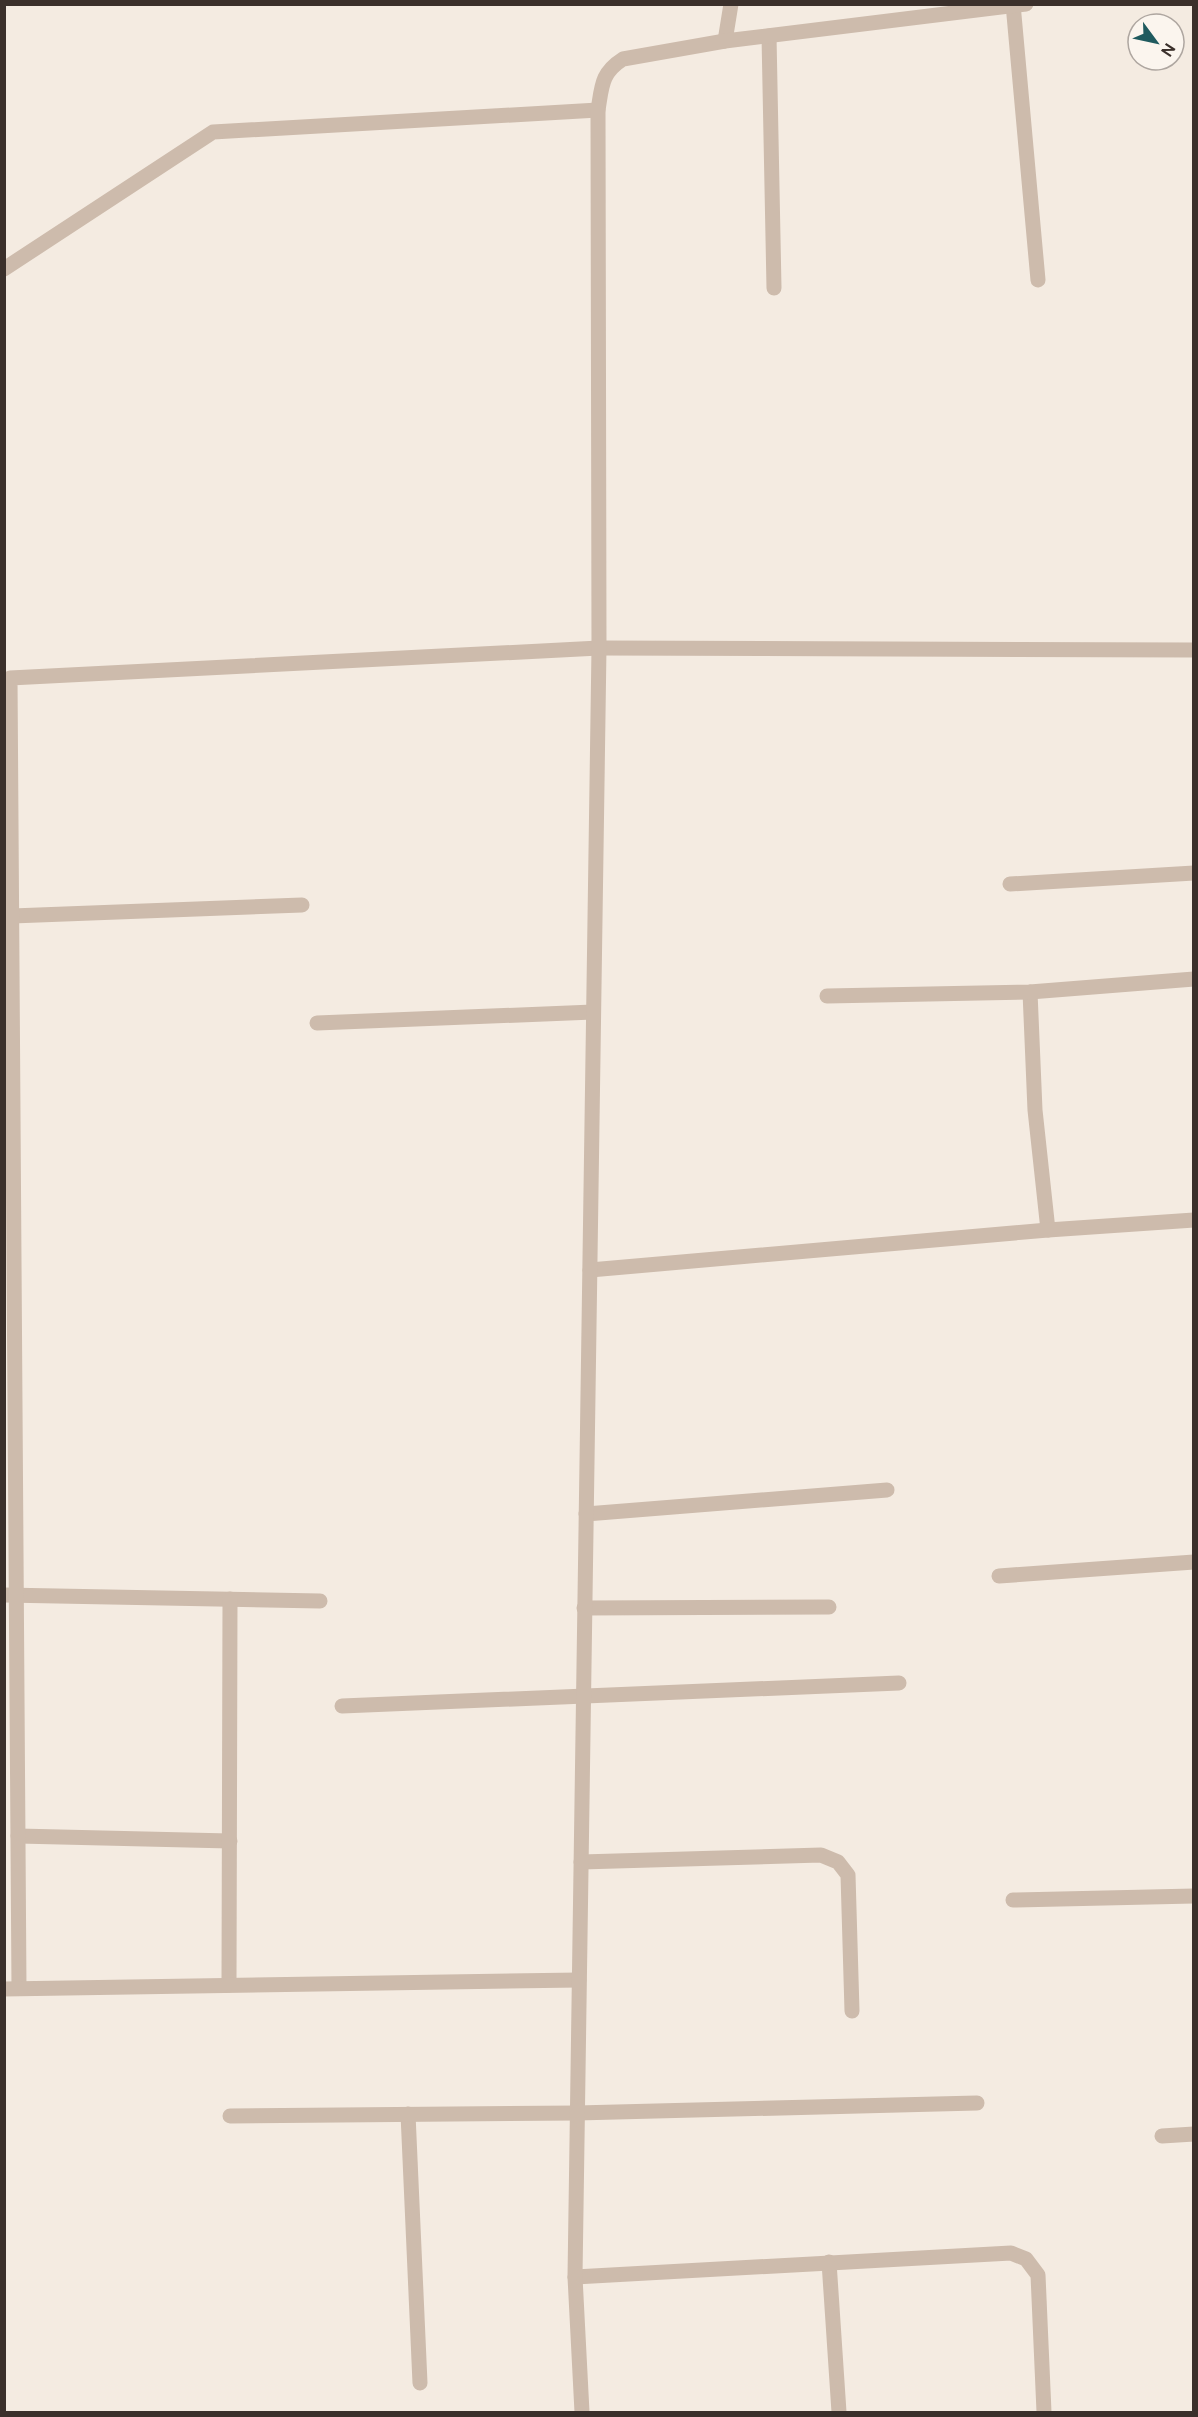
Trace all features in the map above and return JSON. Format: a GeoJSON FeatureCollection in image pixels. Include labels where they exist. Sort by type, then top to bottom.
{"type":"FeatureCollection","features":[{"type":"Feature","properties":{"kind":"street"},"geometry":{"type":"LineString","coordinates":[[725,41],[731,4]]}},
{"type":"Feature","properties":{"kind":"street"},"geometry":{"type":"LineString","coordinates":[[582,2412],[575,2277],[599,648],[598,110],[602,84],[610,67],[623,59],[725,41],[1018,5],[1038,280]]}},
{"type":"Feature","properties":{"kind":"street"},"geometry":{"type":"LineString","coordinates":[[769,36],[774,288]]}},
{"type":"Feature","properties":{"kind":"street"},"geometry":{"type":"LineString","coordinates":[[4,269],[213,132],[598,110]]}},
{"type":"Feature","properties":{"kind":"street"},"geometry":{"type":"LineString","coordinates":[[579,1980],[12,1988],[18,1836],[10,1595],[12,916],[10,678],[599,648],[1194,650]]}},
{"type":"Feature","properties":{"kind":"street"},"geometry":{"type":"LineString","coordinates":[[1011,884],[1194,873]]}},
{"type":"Feature","properties":{"kind":"street"},"geometry":{"type":"LineString","coordinates":[[12,916],[302,905]]}},
{"type":"Feature","properties":{"kind":"street"},"geometry":{"type":"LineString","coordinates":[[827,996],[1030,992],[1194,979]]}},
{"type":"Feature","properties":{"kind":"street"},"geometry":{"type":"LineString","coordinates":[[1030,992],[1035,1110],[1048,1230]]}},
{"type":"Feature","properties":{"kind":"street"},"geometry":{"type":"LineString","coordinates":[[317,1023],[593,1012]]}},
{"type":"Feature","properties":{"kind":"street"},"geometry":{"type":"LineString","coordinates":[[590,1270],[1048,1230],[1194,1220]]}},
{"type":"Feature","properties":{"kind":"street"},"geometry":{"type":"LineString","coordinates":[[586,1514],[887,1490]]}},
{"type":"Feature","properties":{"kind":"street"},"geometry":{"type":"LineString","coordinates":[[999,1576],[1194,1562]]}},
{"type":"Feature","properties":{"kind":"street"},"geometry":{"type":"LineString","coordinates":[[10,1595],[320,1601]]}},
{"type":"Feature","properties":{"kind":"street"},"geometry":{"type":"LineString","coordinates":[[230,1599],[230,1984]]}},
{"type":"Feature","properties":{"kind":"street"},"geometry":{"type":"LineString","coordinates":[[584,1608],[829,1607]]}},
{"type":"Feature","properties":{"kind":"street"},"geometry":{"type":"LineString","coordinates":[[342,1706],[899,1683]]}},
{"type":"Feature","properties":{"kind":"street"},"geometry":{"type":"LineString","coordinates":[[18,1836],[230,1841]]}},
{"type":"Feature","properties":{"kind":"street"},"geometry":{"type":"LineString","coordinates":[[581,1862],[821,1855],[838,1862],[848,1875],[852,2011]]}},
{"type":"Feature","properties":{"kind":"street"},"geometry":{"type":"LineString","coordinates":[[1013,1900],[1194,1896]]}},
{"type":"Feature","properties":{"kind":"street"},"geometry":{"type":"LineString","coordinates":[[230,2116],[577,2113],[978,2103]]}},
{"type":"Feature","properties":{"kind":"street"},"geometry":{"type":"LineString","coordinates":[[408,2114],[420,2383]]}},
{"type":"Feature","properties":{"kind":"street"},"geometry":{"type":"LineString","coordinates":[[1162,2136],[1194,2134]]}},
{"type":"Feature","properties":{"kind":"street"},"geometry":{"type":"LineString","coordinates":[[575,2277],[1011,2253],[1026,2259],[1038,2275],[1044,2412]]}},
{"type":"Feature","properties":{"kind":"street"},"geometry":{"type":"LineString","coordinates":[[829,2262],[839,2412]]}}]}
